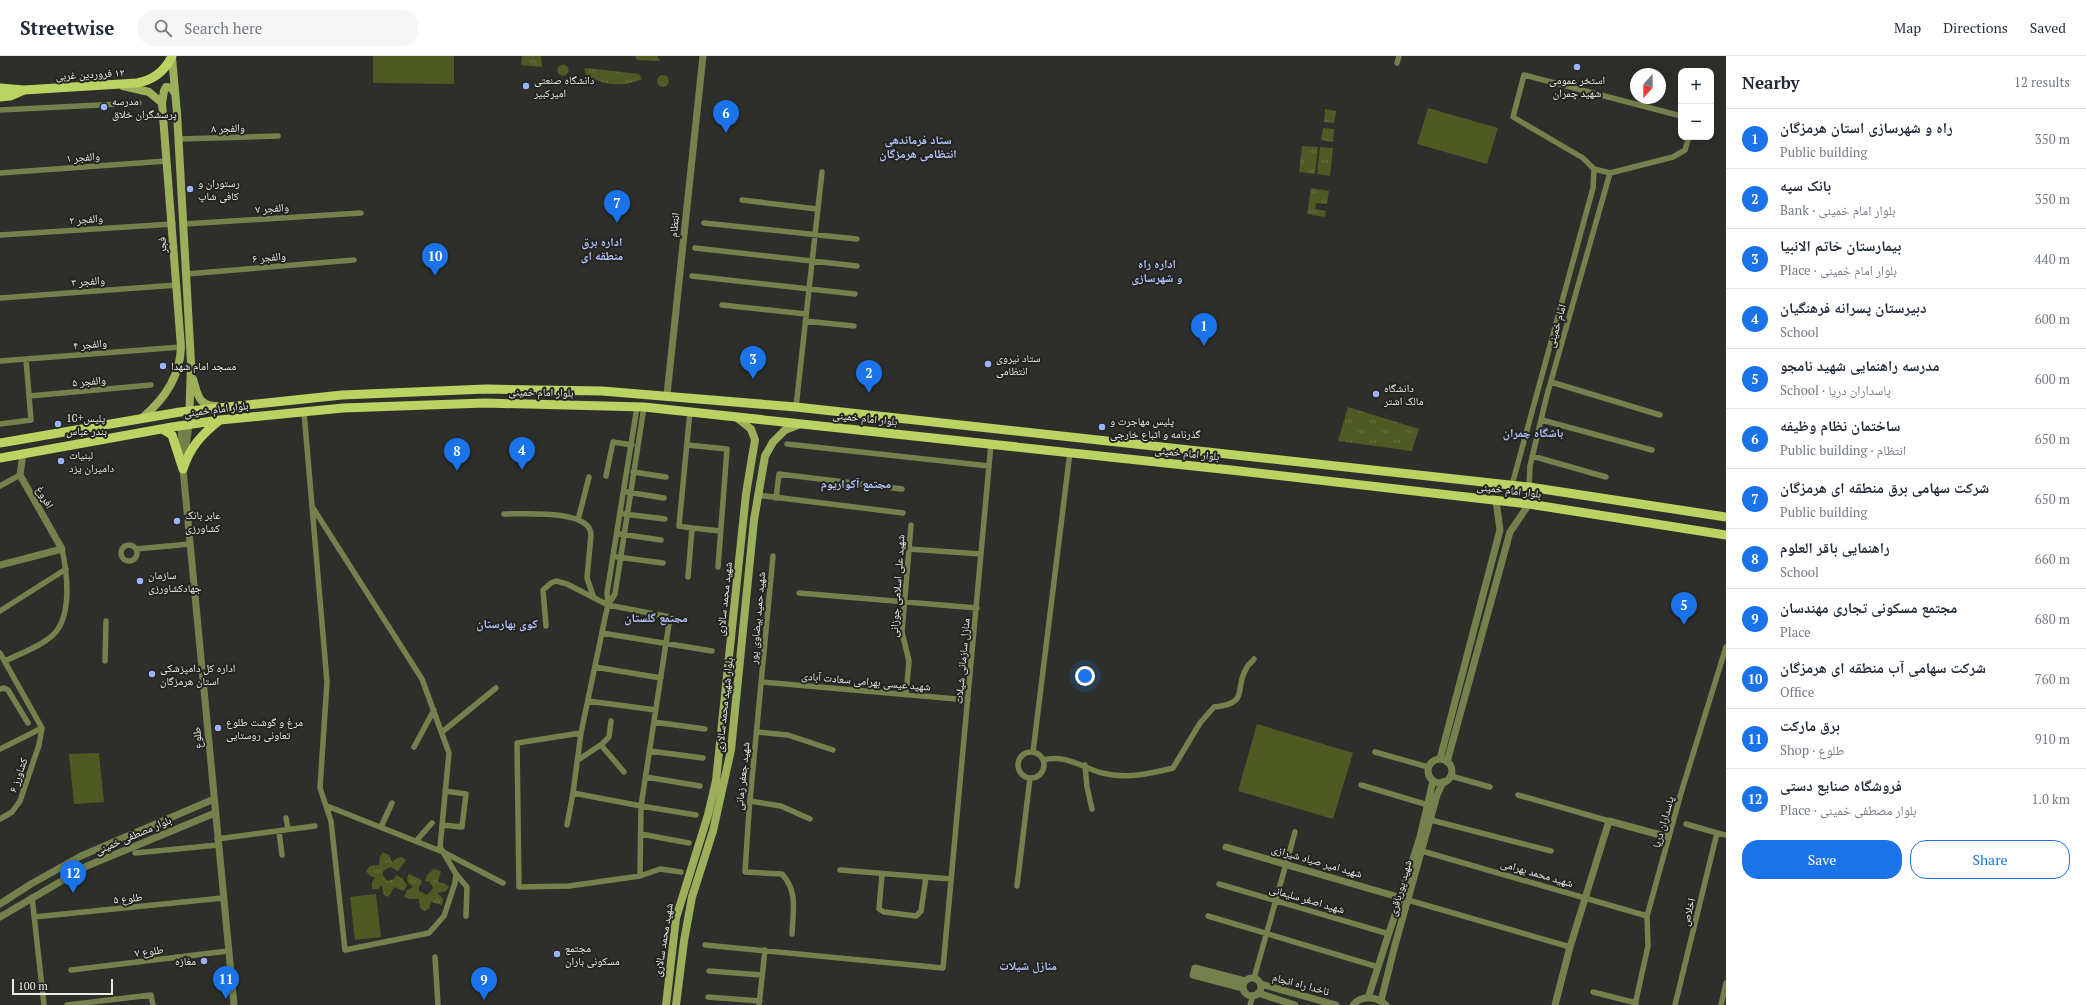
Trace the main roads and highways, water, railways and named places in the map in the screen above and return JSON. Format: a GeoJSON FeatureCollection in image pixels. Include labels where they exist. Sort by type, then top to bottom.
{"type":"FeatureCollection","features":[{"type":"Feature","properties":{"kind":"main road","name":"١٢ فروردین غربى"},"geometry":{"type":"LineString","coordinates":[[0,97],[10,96],[24,90],[122,85],[146,81],[163,70],[172,56]]}},
{"type":"Feature","properties":{"kind":"main road","name":"فجر"},"geometry":{"type":"LineString","coordinates":[[172,56],[179,139],[191,363],[191,375],[185,411],[185,425]]}},
{"type":"Feature","properties":{"kind":"main road"},"geometry":{"type":"LineString","coordinates":[[122,85],[149,92],[162,103]]}},
{"type":"Feature","properties":{"kind":"main road"},"geometry":{"type":"LineString","coordinates":[[162,103],[163,93],[166,87],[172,88],[176,97]]}},
{"type":"Feature","properties":{"kind":"main road"},"geometry":{"type":"LineString","coordinates":[[0,88],[24,90]]}},
{"type":"Feature","properties":{"kind":"main road","name":"فجر"},"geometry":{"type":"LineString","coordinates":[[142,418],[166,394],[180,364],[181,347],[173,224],[162,103]]}},
{"type":"Feature","properties":{"kind":"main road"},"geometry":{"type":"LineString","coordinates":[[180,364],[185,367],[191,363]]}},
{"type":"Feature","properties":{"kind":"main road"},"geometry":{"type":"LineString","coordinates":[[191,375],[202,402],[209,405],[225,407]]}},
{"type":"Feature","properties":{"kind":"main road","name":"بلوار امام خمینی"},"geometry":{"type":"LineString","coordinates":[[0,443],[185,411],[342,395],[486,389],[602,391],[667,395],[796,407],[1512,485],[1726,517]]}},
{"type":"Feature","properties":{"kind":"main road","name":"بلوار امام خمینی"},"geometry":{"type":"LineString","coordinates":[[0,458],[162,428],[220,420],[343,408],[485,403],[640,407],[690,411],[1256,472],[1529,504],[1726,535]]}},
{"type":"Feature","properties":{"kind":"main road","name":"شهید محمد سالاری"},"geometry":{"type":"LineString","coordinates":[[666,1005],[676,918],[708,815],[716,781],[746,494],[755,440],[751,429],[734,416]]}},
{"type":"Feature","properties":{"kind":"main road"},"geometry":{"type":"LineString","coordinates":[[162,428],[172,435],[182,469],[187,456],[195,443],[204,433],[220,420]]}},
{"type":"Feature","properties":{"kind":"main road","name":"بلوار شهید محمد سالاری"},"geometry":{"type":"LineString","coordinates":[[676,1005],[684,941],[692,897],[713,831],[732,750],[757,495],[765,456],[772,442],[785,430],[803,423]]}},
{"type":"Feature","properties":{"kind":"main road"},"geometry":{"type":"LineString","coordinates":[[1256,457],[1256,472]]}},
{"type":"Feature","properties":{"kind":"main road"},"geometry":{"type":"LineString","coordinates":[[746,494],[757,495]]}},
{"type":"Feature","properties":{"kind":"place","name":"استخر عمومی شهید چمران"},"geometry":{"type":"Point","coordinates":[1577,67]}},
{"type":"Feature","properties":{"kind":"place","name":"دانشگاه صنعتی امیرکبیر"},"geometry":{"type":"Point","coordinates":[526,86]}},
{"type":"Feature","properties":{"kind":"place","name":"مدرسه پرسشگران خلاق"},"geometry":{"type":"Point","coordinates":[104,107]}},
{"type":"Feature","properties":{"kind":"place","name":"ساختمان نظام وظیفه"},"geometry":{"type":"Point","coordinates":[726,133]}},
{"type":"Feature","properties":{"kind":"place","name":"رستوران و کافی شاپ"},"geometry":{"type":"Point","coordinates":[190,189]}},
{"type":"Feature","properties":{"kind":"place","name":"شرکت سهامی برق منطقه ای هرمزگان"},"geometry":{"type":"Point","coordinates":[617,223]}},
{"type":"Feature","properties":{"kind":"place","name":"شرکت سهامی آب منطقه ای هرمزگان"},"geometry":{"type":"Point","coordinates":[435,276]}},
{"type":"Feature","properties":{"kind":"place","name":"راه و شهرسازی استان هرمزگان"},"geometry":{"type":"Point","coordinates":[1204,346]}},
{"type":"Feature","properties":{"kind":"place","name":"ستاد نیروی انتظامی"},"geometry":{"type":"Point","coordinates":[988,364]}},
{"type":"Feature","properties":{"kind":"place","name":"مسجد امام شهدا"},"geometry":{"type":"Point","coordinates":[163,366]}},
{"type":"Feature","properties":{"kind":"place","name":"بیمارستان خاتم الانبیا"},"geometry":{"type":"Point","coordinates":[753,379]}},
{"type":"Feature","properties":{"kind":"place","name":"بانک سپه"},"geometry":{"type":"Point","coordinates":[869,393]}},
{"type":"Feature","properties":{"kind":"place","name":"دانشگاه مالک اشتر"},"geometry":{"type":"Point","coordinates":[1376,394]}},
{"type":"Feature","properties":{"kind":"place","name":"پليس+10 بندر عباس"},"geometry":{"type":"Point","coordinates":[58,424]}},
{"type":"Feature","properties":{"kind":"place","name":"پلیس مهاجرت و گذرنامه و اتباع خارجى"},"geometry":{"type":"Point","coordinates":[1102,427]}},
{"type":"Feature","properties":{"kind":"place","name":"لبنیات دامیران یزد"},"geometry":{"type":"Point","coordinates":[61,461]}},
{"type":"Feature","properties":{"kind":"place","name":"دبیرستان پسرانه فرهنگیان"},"geometry":{"type":"Point","coordinates":[522,470]}},
{"type":"Feature","properties":{"kind":"place","name":"راهنمایی باقر العلوم"},"geometry":{"type":"Point","coordinates":[457,471]}},
{"type":"Feature","properties":{"kind":"place","name":"عابر بانک کشاورزی"},"geometry":{"type":"Point","coordinates":[177,521]}},
{"type":"Feature","properties":{"kind":"place","name":"سازمان جهادکشاورزی"},"geometry":{"type":"Point","coordinates":[140,581]}},
{"type":"Feature","properties":{"kind":"place","name":"مدرسه راهنمایی شهید نامجو"},"geometry":{"type":"Point","coordinates":[1684,625]}},
{"type":"Feature","properties":{"kind":"place","name":"اداره کل دامپزشکی استان هرمزگان"},"geometry":{"type":"Point","coordinates":[152,674]}},
{"type":"Feature","properties":{"kind":"place","name":"مرغ و گوشت طلوع تعاونی روستایی"},"geometry":{"type":"Point","coordinates":[218,728]}},
{"type":"Feature","properties":{"kind":"place","name":"فروشگاه صنایع دستی"},"geometry":{"type":"Point","coordinates":[73,893]}},
{"type":"Feature","properties":{"kind":"place","name":"مجتمع مسکونی باران"},"geometry":{"type":"Point","coordinates":[557,954]}},
{"type":"Feature","properties":{"kind":"place","name":"مغازه"},"geometry":{"type":"Point","coordinates":[204,961]}},
{"type":"Feature","properties":{"kind":"place","name":"برق مارکت"},"geometry":{"type":"Point","coordinates":[226,999]}},
{"type":"Feature","properties":{"kind":"place","name":"مجتمع مسکونی تجاری مهندسان"},"geometry":{"type":"Point","coordinates":[484,1000]}},
{"type":"Feature","properties":{"kind":"district","name":"ستاد فرماندهی انتظامی هرمزگان"},"geometry":{"type":"Point","coordinates":[918,146]}},
{"type":"Feature","properties":{"kind":"district","name":"اداره برق منطقه ای"},"geometry":{"type":"Point","coordinates":[602,248]}},
{"type":"Feature","properties":{"kind":"district","name":"اداره راه و شهرسازی"},"geometry":{"type":"Point","coordinates":[1157,270]}},
{"type":"Feature","properties":{"kind":"district","name":"باشگاه چمران"},"geometry":{"type":"Point","coordinates":[1533,432]}},
{"type":"Feature","properties":{"kind":"district","name":"مجتمع آکواریوم"},"geometry":{"type":"Point","coordinates":[856,483]}},
{"type":"Feature","properties":{"kind":"district","name":"مجتمع گلستان"},"geometry":{"type":"Point","coordinates":[656,617]}},
{"type":"Feature","properties":{"kind":"district","name":"کوی بهارستان"},"geometry":{"type":"Point","coordinates":[507,623]}},
{"type":"Feature","properties":{"kind":"district","name":"منازل شیلات"},"geometry":{"type":"Point","coordinates":[1028,965]}}]}
